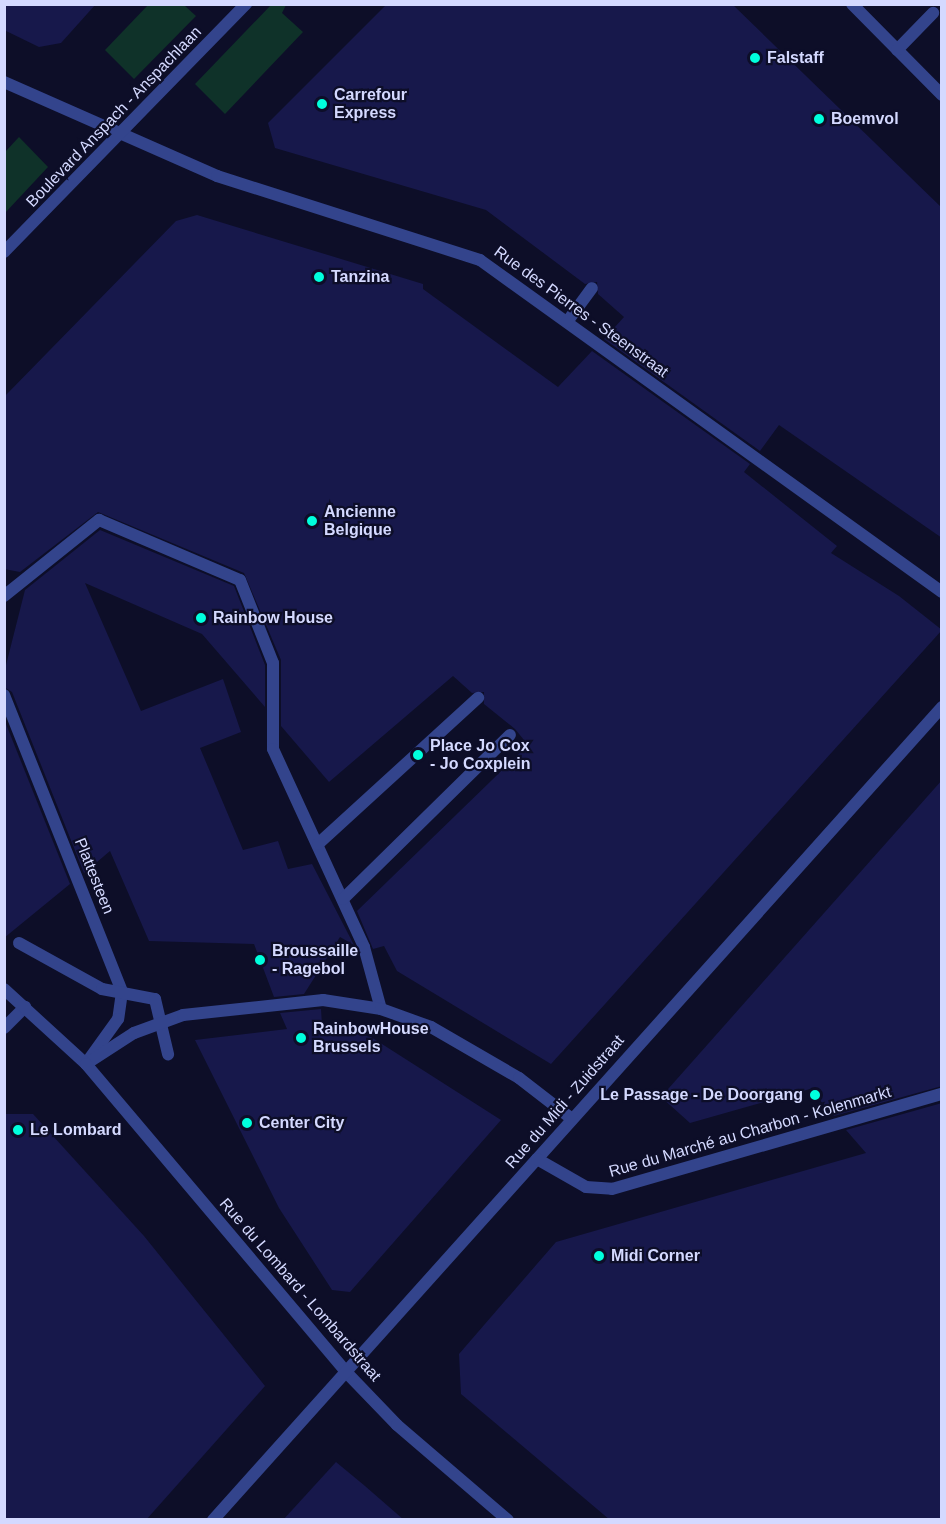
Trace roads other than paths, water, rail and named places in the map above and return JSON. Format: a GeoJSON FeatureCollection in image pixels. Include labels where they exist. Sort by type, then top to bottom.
{"type":"FeatureCollection","features":[{"type":"Feature","properties":{"kind":"street","name":"Boulevard Anspach - Anspachlaan"},"geometry":{"type":"LineString","coordinates":[[4,252],[121,135],[246,4]]}},
{"type":"Feature","properties":{"kind":"street"},"geometry":{"type":"LineString","coordinates":[[852,4],[942,95]]}},
{"type":"Feature","properties":{"kind":"street"},"geometry":{"type":"LineString","coordinates":[[897,50],[933,13]]}},
{"type":"Feature","properties":{"kind":"street","name":"Rue des Pierres - Steenstraat"},"geometry":{"type":"LineString","coordinates":[[4,82],[217,176],[480,260],[942,592]]}},
{"type":"Feature","properties":{"kind":"street"},"geometry":{"type":"LineString","coordinates":[[567,322],[592,288]]}},
{"type":"Feature","properties":{"kind":"street"},"geometry":{"type":"LineString","coordinates":[[4,596],[99,519],[240,580],[273,663],[273,749],[367,956],[381,1009]]}},
{"type":"Feature","properties":{"kind":"street","name":"Plattesteen"},"geometry":{"type":"LineString","coordinates":[[4,695],[122,992]]}},
{"type":"Feature","properties":{"kind":"street"},"geometry":{"type":"LineString","coordinates":[[318,844],[478,698]]}},
{"type":"Feature","properties":{"kind":"street","name":"Rue du Midi - Zuidstraat"},"geometry":{"type":"LineString","coordinates":[[213,1520],[942,707]]}},
{"type":"Feature","properties":{"kind":"street"},"geometry":{"type":"LineString","coordinates":[[343,899],[510,735]]}},
{"type":"Feature","properties":{"kind":"street"},"geometry":{"type":"LineString","coordinates":[[19,943],[102,989],[155,999],[168,1054]]}},
{"type":"Feature","properties":{"kind":"street","name":"Rue du Lombard - Lombardstraat"},"geometry":{"type":"LineString","coordinates":[[4,989],[86,1064],[347,1373],[397,1425],[508,1520]]}},
{"type":"Feature","properties":{"kind":"street"},"geometry":{"type":"LineString","coordinates":[[86,1064],[118,1019],[122,992]]}},
{"type":"Feature","properties":{"kind":"street"},"geometry":{"type":"LineString","coordinates":[[86,1064],[134,1033],[183,1015],[292,1001],[323,1000],[381,1009],[431,1027],[519,1078],[572,1119]]}},
{"type":"Feature","properties":{"kind":"street"},"geometry":{"type":"LineString","coordinates":[[4,1028],[25,1007]]}},
{"type":"Feature","properties":{"kind":"street","name":"Rue du Marché au Charbon - Kolenmarkt"},"geometry":{"type":"LineString","coordinates":[[537,1159],[559,1175],[586,1187],[612,1189],[942,1095]]}},
{"type":"Feature","properties":{"kind":"place","name":"Falstaff"},"geometry":{"type":"Point","coordinates":[755,58]}},
{"type":"Feature","properties":{"kind":"place","name":"Carrefour Express"},"geometry":{"type":"Point","coordinates":[322,104]}},
{"type":"Feature","properties":{"kind":"place","name":"Boemvol"},"geometry":{"type":"Point","coordinates":[819,119]}},
{"type":"Feature","properties":{"kind":"place","name":"Tanzina"},"geometry":{"type":"Point","coordinates":[319,277]}},
{"type":"Feature","properties":{"kind":"place","name":"Ancienne Belgique"},"geometry":{"type":"Point","coordinates":[312,521]}},
{"type":"Feature","properties":{"kind":"place","name":"Rainbow House"},"geometry":{"type":"Point","coordinates":[201,618]}},
{"type":"Feature","properties":{"kind":"place","name":"Place Jo Cox - Jo Coxplein"},"geometry":{"type":"Point","coordinates":[418,755]}},
{"type":"Feature","properties":{"kind":"place","name":"Broussaille - Ragebol"},"geometry":{"type":"Point","coordinates":[260,960]}},
{"type":"Feature","properties":{"kind":"place","name":"RainbowHouse Brussels"},"geometry":{"type":"Point","coordinates":[301,1038]}},
{"type":"Feature","properties":{"kind":"place","name":"Le Passage - De Doorgang"},"geometry":{"type":"Point","coordinates":[815,1095]}},
{"type":"Feature","properties":{"kind":"place","name":"Center City"},"geometry":{"type":"Point","coordinates":[247,1123]}},
{"type":"Feature","properties":{"kind":"place","name":"Le Lombard"},"geometry":{"type":"Point","coordinates":[18,1130]}},
{"type":"Feature","properties":{"kind":"place","name":"Midi Corner"},"geometry":{"type":"Point","coordinates":[599,1256]}}]}
